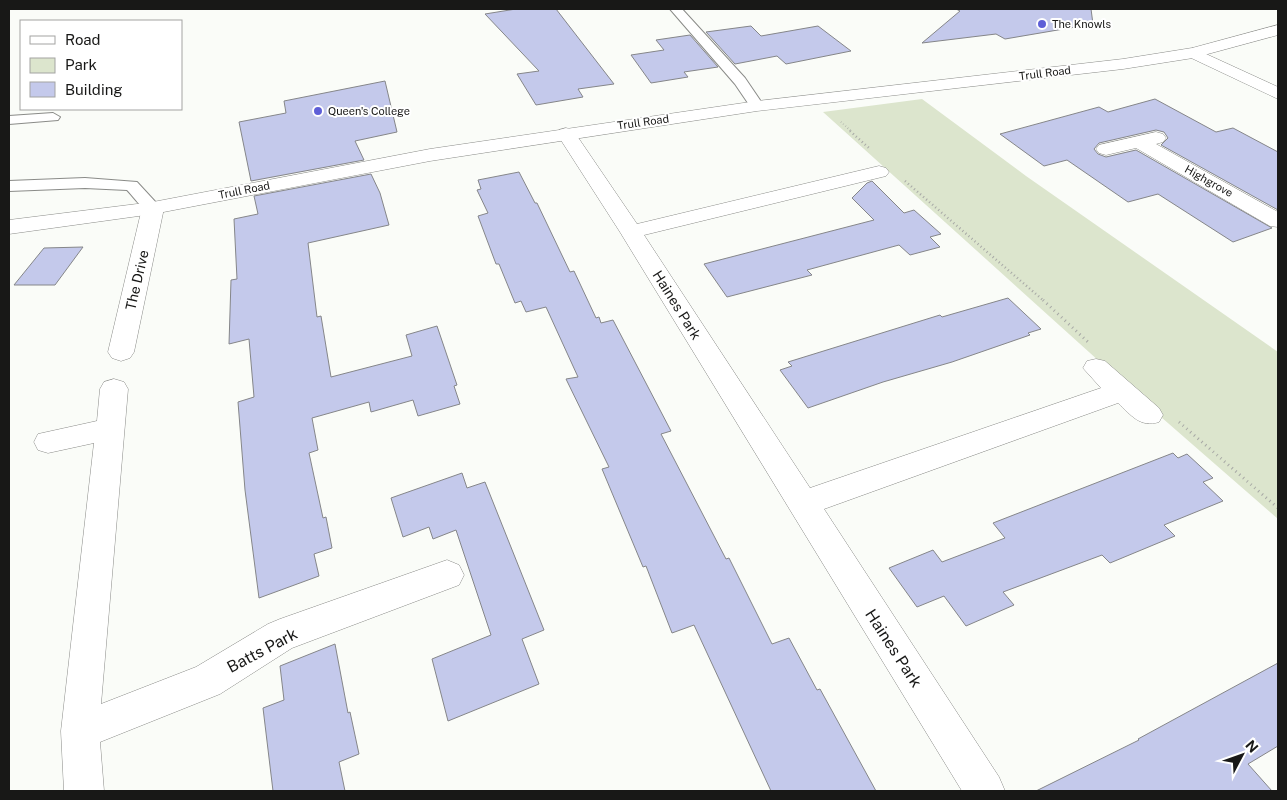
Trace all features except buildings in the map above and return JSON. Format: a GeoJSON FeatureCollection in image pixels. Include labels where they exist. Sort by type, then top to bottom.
{"type":"FeatureCollection","features":[{"type":"Feature","properties":{"kind":"street","name":"Trull Road"},"geometry":{"type":"LineString","coordinates":[[9,227],[154,208],[430,155],[566,134],[813,99],[1123,64],[1193,53],[1278,30]]}},
{"type":"Feature","properties":{"kind":"street"},"geometry":{"type":"LineString","coordinates":[[1193,53],[1278,94]]}},
{"type":"Feature","properties":{"kind":"street","name":"Haines Park"},"geometry":{"type":"LineString","coordinates":[[566,134],[631,232],[985,791]]}},
{"type":"Feature","properties":{"kind":"street","name":"Highgrove"},"geometry":{"type":"LineString","coordinates":[[1106,149],[1148,140],[1278,221]]}},
{"type":"Feature","properties":{"kind":"street"},"geometry":{"type":"LineString","coordinates":[[631,232],[883,169]]}},
{"type":"Feature","properties":{"kind":"street","name":"The Drive"},"geometry":{"type":"LineString","coordinates":[[121,352],[154,208]]}},
{"type":"Feature","properties":{"kind":"street"},"geometry":{"type":"LineString","coordinates":[[1094,357],[1122,391],[1161,416]]}},
{"type":"Feature","properties":{"kind":"street"},"geometry":{"type":"LineString","coordinates":[[84,791],[80,731],[114,389]]}},
{"type":"Feature","properties":{"kind":"street"},"geometry":{"type":"LineString","coordinates":[[802,504],[1122,391]]}},
{"type":"Feature","properties":{"kind":"street"},"geometry":{"type":"LineString","coordinates":[[48,442],[110,429]]}},
{"type":"Feature","properties":{"kind":"street","name":"Batts Park"},"geometry":{"type":"LineString","coordinates":[[80,731],[206,681],[280,636],[447,576]]}},
{"type":"Feature","properties":{"kind":"lane"},"geometry":{"type":"LineString","coordinates":[[676,9],[740,81],[758,106]]}},
{"type":"Feature","properties":{"kind":"lane"},"geometry":{"type":"LineString","coordinates":[[9,120],[53,117]]}},
{"type":"Feature","properties":{"kind":"lane"},"geometry":{"type":"LineString","coordinates":[[9,186],[85,183],[131,185],[154,208]]}},
{"type":"Feature","properties":{"kind":"path"},"geometry":{"type":"LineString","coordinates":[[813,99],[883,169],[1034,292],[1094,357]]}},
{"type":"Feature","properties":{"kind":"path"},"geometry":{"type":"LineString","coordinates":[[1161,416],[1278,508]]}},
{"type":"Feature","properties":{"kind":"green space"},"geometry":{"type":"Polygon","coordinates":[[[922,99],[1026,176],[1278,352],[1278,519],[1161,417],[823,112],[922,99]]]}},
{"type":"Feature","properties":{"kind":"place","name":"The Knowls"},"geometry":{"type":"Point","coordinates":[1042,24]}},
{"type":"Feature","properties":{"kind":"place","name":"Queen's College"},"geometry":{"type":"Point","coordinates":[318,111]}}]}
